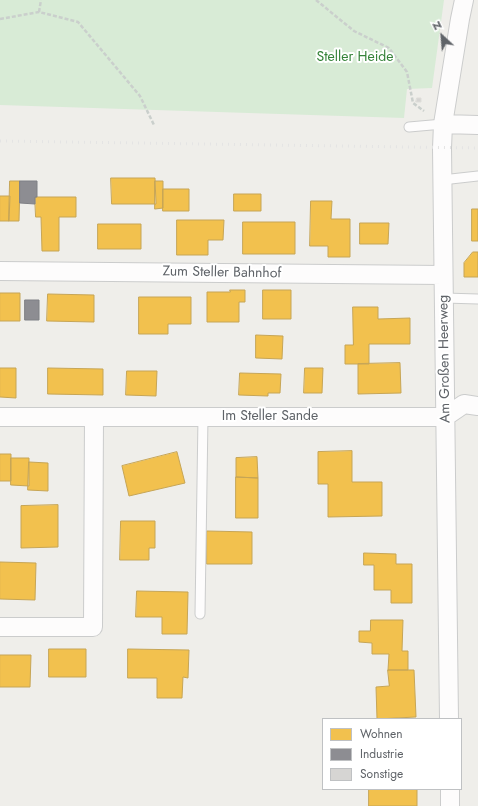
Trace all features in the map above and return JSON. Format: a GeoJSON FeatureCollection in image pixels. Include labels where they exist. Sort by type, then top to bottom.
{"type":"FeatureCollection","features":[{"type":"Feature","properties":{"kind":"street","name":"Am Großen Heerweg"},"geometry":{"type":"LineString","coordinates":[[449,718],[442,180],[444,124],[464,0]]}},
{"type":"Feature","properties":{"kind":"street"},"geometry":{"type":"LineString","coordinates":[[444,124],[478,125]]}},
{"type":"Feature","properties":{"kind":"street","name":"Zum Steller Bahnhof"},"geometry":{"type":"LineString","coordinates":[[0,271],[444,275]]}},
{"type":"Feature","properties":{"kind":"street"},"geometry":{"type":"LineString","coordinates":[[445,417],[464,404],[478,406]]}},
{"type":"Feature","properties":{"kind":"street","name":"Im Steller Sande"},"geometry":{"type":"LineString","coordinates":[[0,417],[445,417]]}},
{"type":"Feature","properties":{"kind":"street"},"geometry":{"type":"LineString","coordinates":[[0,627],[93,627],[94,418]]}},
{"type":"Feature","properties":{"kind":"street"},"geometry":{"type":"LineString","coordinates":[[450,790],[450,806]]}},
{"type":"Feature","properties":{"kind":"lane"},"geometry":{"type":"LineString","coordinates":[[409,127],[444,124]]}},
{"type":"Feature","properties":{"kind":"lane"},"geometry":{"type":"LineString","coordinates":[[442,180],[478,176]]}},
{"type":"Feature","properties":{"kind":"lane"},"geometry":{"type":"LineString","coordinates":[[444,298],[478,299]]}},
{"type":"Feature","properties":{"kind":"lane"},"geometry":{"type":"LineString","coordinates":[[200,614],[203,417]]}},
{"type":"Feature","properties":{"kind":"path"},"geometry":{"type":"LineString","coordinates":[[39,12],[41,0]]}},
{"type":"Feature","properties":{"kind":"path"},"geometry":{"type":"LineString","coordinates":[[316,0],[354,31],[389,48],[407,72],[413,103],[444,124]]}},
{"type":"Feature","properties":{"kind":"path"},"geometry":{"type":"LineString","coordinates":[[0,19],[39,12],[78,22],[140,96],[154,125]]}},
{"type":"Feature","properties":{"kind":"green space","name":"Steller Heide"},"geometry":{"type":"Polygon","coordinates":[[[0,0],[444,0],[432,88],[407,89],[404,118],[0,105],[0,0]]]}},
{"type":"Feature","properties":{"kind":"building: Wohnen"},"geometry":{"type":"Polygon","coordinates":[[[111,178],[155,178],[156,204],[112,204],[111,178]]]}},
{"type":"Feature","properties":{"kind":"building: Wohnen"},"geometry":{"type":"Polygon","coordinates":[[[10,181],[20,181],[19,221],[9,221],[10,181]]]}},
{"type":"Feature","properties":{"kind":"building: Wohnen"},"geometry":{"type":"Polygon","coordinates":[[[155,181],[163,181],[163,208],[155,209],[155,181]]]}},
{"type":"Feature","properties":{"kind":"building: Wohnen"},"geometry":{"type":"Polygon","coordinates":[[[163,189],[189,189],[189,211],[163,211],[163,189]]]}},
{"type":"Feature","properties":{"kind":"building: Wohnen"},"geometry":{"type":"Polygon","coordinates":[[[234,194],[261,194],[261,211],[234,211],[234,194]]]}},
{"type":"Feature","properties":{"kind":"building: Wohnen"},"geometry":{"type":"Polygon","coordinates":[[[0,196],[10,196],[9,221],[0,221],[0,196]]]}},
{"type":"Feature","properties":{"kind":"building: Wohnen"},"geometry":{"type":"Polygon","coordinates":[[[35,197],[76,197],[76,217],[59,217],[59,251],[42,251],[41,217],[36,217],[35,197]]]}},
{"type":"Feature","properties":{"kind":"building: Wohnen"},"geometry":{"type":"Polygon","coordinates":[[[311,201],[332,201],[331,219],[350,219],[350,257],[328,257],[328,246],[310,246],[311,201]]]}},
{"type":"Feature","properties":{"kind":"building: Wohnen"},"geometry":{"type":"Polygon","coordinates":[[[472,209],[478,209],[478,241],[472,241],[472,209]]]}},
{"type":"Feature","properties":{"kind":"building: Wohnen"},"geometry":{"type":"Polygon","coordinates":[[[177,220],[224,220],[223,240],[208,240],[208,255],[177,255],[177,220]]]}},
{"type":"Feature","properties":{"kind":"building: Wohnen"},"geometry":{"type":"Polygon","coordinates":[[[243,222],[295,222],[295,254],[243,254],[243,222]]]}},
{"type":"Feature","properties":{"kind":"building: Wohnen"},"geometry":{"type":"Polygon","coordinates":[[[360,223],[389,223],[388,244],[360,244],[360,223]]]}},
{"type":"Feature","properties":{"kind":"building: Wohnen"},"geometry":{"type":"Polygon","coordinates":[[[98,224],[141,224],[141,249],[98,249],[98,224]]]}},
{"type":"Feature","properties":{"kind":"building: Wohnen"},"geometry":{"type":"Polygon","coordinates":[[[473,252],[478,252],[478,277],[464,277],[464,263],[473,252]]]}},
{"type":"Feature","properties":{"kind":"building: Wohnen"},"geometry":{"type":"Polygon","coordinates":[[[230,290],[245,290],[245,302],[239,302],[239,322],[207,322],[207,292],[230,292],[230,290]]]}},
{"type":"Feature","properties":{"kind":"building: Wohnen"},"geometry":{"type":"Polygon","coordinates":[[[263,290],[291,290],[291,319],[263,319],[263,290]]]}},
{"type":"Feature","properties":{"kind":"building: Wohnen"},"geometry":{"type":"Polygon","coordinates":[[[0,293],[20,293],[20,321],[0,321],[0,293]]]}},
{"type":"Feature","properties":{"kind":"building: Wohnen"},"geometry":{"type":"Polygon","coordinates":[[[48,294],[94,295],[94,322],[47,321],[48,294]]]}},
{"type":"Feature","properties":{"kind":"building: Wohnen"},"geometry":{"type":"Polygon","coordinates":[[[139,297],[191,297],[191,324],[168,324],[168,334],[139,334],[139,297]]]}},
{"type":"Feature","properties":{"kind":"building: Wohnen"},"geometry":{"type":"Polygon","coordinates":[[[353,307],[378,307],[378,319],[410,318],[410,344],[369,344],[369,364],[345,364],[345,345],[353,345],[353,307]]]}},
{"type":"Feature","properties":{"kind":"building: Wohnen"},"geometry":{"type":"Polygon","coordinates":[[[256,335],[283,336],[282,359],[256,358],[256,335]]]}},
{"type":"Feature","properties":{"kind":"building: Wohnen"},"geometry":{"type":"Polygon","coordinates":[[[400,363],[401,393],[358,394],[358,364],[400,363]]]}},
{"type":"Feature","properties":{"kind":"building: Wohnen"},"geometry":{"type":"Polygon","coordinates":[[[0,368],[16,368],[16,398],[0,397],[0,368]]]}},
{"type":"Feature","properties":{"kind":"building: Wohnen"},"geometry":{"type":"Polygon","coordinates":[[[48,368],[103,369],[103,395],[48,394],[48,368]]]}},
{"type":"Feature","properties":{"kind":"building: Wohnen"},"geometry":{"type":"Polygon","coordinates":[[[305,368],[323,368],[322,393],[304,393],[305,368]]]}},
{"type":"Feature","properties":{"kind":"building: Wohnen"},"geometry":{"type":"Polygon","coordinates":[[[127,371],[157,371],[156,396],[126,395],[127,371]]]}},
{"type":"Feature","properties":{"kind":"building: Wohnen"},"geometry":{"type":"Polygon","coordinates":[[[240,373],[281,374],[280,393],[268,393],[268,396],[239,395],[240,373]]]}},
{"type":"Feature","properties":{"kind":"building: Wohnen"},"geometry":{"type":"Polygon","coordinates":[[[352,451],[352,482],[382,482],[382,516],[328,517],[328,484],[318,484],[318,452],[352,451]]]}},
{"type":"Feature","properties":{"kind":"building: Wohnen"},"geometry":{"type":"Polygon","coordinates":[[[177,452],[185,483],[129,496],[122,466],[177,452]]]}},
{"type":"Feature","properties":{"kind":"building: Wohnen"},"geometry":{"type":"Polygon","coordinates":[[[0,454],[11,454],[11,481],[0,481],[0,454]]]}},
{"type":"Feature","properties":{"kind":"building: Wohnen"},"geometry":{"type":"Polygon","coordinates":[[[257,457],[258,478],[236,477],[236,458],[257,457]]]}},
{"type":"Feature","properties":{"kind":"building: Wohnen"},"geometry":{"type":"Polygon","coordinates":[[[11,458],[29,458],[29,486],[11,485],[11,458]]]}},
{"type":"Feature","properties":{"kind":"building: Wohnen"},"geometry":{"type":"Polygon","coordinates":[[[29,462],[48,463],[48,491],[28,490],[29,462]]]}},
{"type":"Feature","properties":{"kind":"building: Wohnen"},"geometry":{"type":"Polygon","coordinates":[[[236,477],[258,478],[258,518],[236,518],[236,477]]]}},
{"type":"Feature","properties":{"kind":"building: Wohnen"},"geometry":{"type":"Polygon","coordinates":[[[58,505],[58,547],[21,548],[21,506],[58,505]]]}},
{"type":"Feature","properties":{"kind":"building: Wohnen"},"geometry":{"type":"Polygon","coordinates":[[[121,521],[155,521],[155,548],[149,548],[149,560],[120,560],[121,521]]]}},
{"type":"Feature","properties":{"kind":"building: Wohnen"},"geometry":{"type":"Polygon","coordinates":[[[207,531],[252,532],[252,564],[207,564],[207,531]]]}},
{"type":"Feature","properties":{"kind":"building: Wohnen"},"geometry":{"type":"Polygon","coordinates":[[[364,553],[396,554],[396,564],[412,564],[412,603],[391,603],[391,590],[374,590],[374,565],[364,565],[364,553]]]}},
{"type":"Feature","properties":{"kind":"building: Wohnen"},"geometry":{"type":"Polygon","coordinates":[[[0,562],[36,563],[35,600],[0,599],[0,562]]]}},
{"type":"Feature","properties":{"kind":"building: Wohnen"},"geometry":{"type":"Polygon","coordinates":[[[137,591],[188,592],[187,634],[162,634],[162,617],[136,617],[137,591]]]}},
{"type":"Feature","properties":{"kind":"building: Wohnen"},"geometry":{"type":"Polygon","coordinates":[[[371,620],[403,620],[402,651],[408,651],[408,670],[388,670],[389,654],[372,654],[372,643],[359,642],[359,631],[370,631],[371,620]]]}},
{"type":"Feature","properties":{"kind":"building: Wohnen"},"geometry":{"type":"Polygon","coordinates":[[[49,649],[86,649],[86,677],[49,677],[49,649]]]}},
{"type":"Feature","properties":{"kind":"building: Wohnen"},"geometry":{"type":"Polygon","coordinates":[[[128,649],[189,650],[188,678],[183,677],[182,698],[157,698],[157,678],[128,678],[128,649]]]}},
{"type":"Feature","properties":{"kind":"building: Wohnen"},"geometry":{"type":"Polygon","coordinates":[[[0,655],[31,655],[30,687],[0,687],[0,655]]]}},
{"type":"Feature","properties":{"kind":"building: Wohnen"},"geometry":{"type":"Polygon","coordinates":[[[388,670],[414,670],[416,717],[377,718],[376,687],[389,686],[388,670]]]}},
{"type":"Feature","properties":{"kind":"building: Wohnen"},"geometry":{"type":"Polygon","coordinates":[[[369,790],[417,790],[417,806],[369,806],[369,790]]]}},
{"type":"Feature","properties":{"kind":"building: Industrie"},"geometry":{"type":"Polygon","coordinates":[[[20,181],[37,181],[37,197],[35,197],[35,204],[20,203],[20,181]]]}},
{"type":"Feature","properties":{"kind":"building: Industrie"},"geometry":{"type":"Polygon","coordinates":[[[25,300],[39,300],[39,320],[25,320],[25,300]]]}},
{"type":"Feature","properties":{"kind":"building: Sonstige"},"geometry":{"type":"Polygon","coordinates":[[[417,98],[421,98],[421,102],[416,102],[417,98]]]}},
{"type":"Feature","properties":{"kind":"railway"},"geometry":{"type":"LineString","coordinates":[[0,141],[478,148]]}}]}
